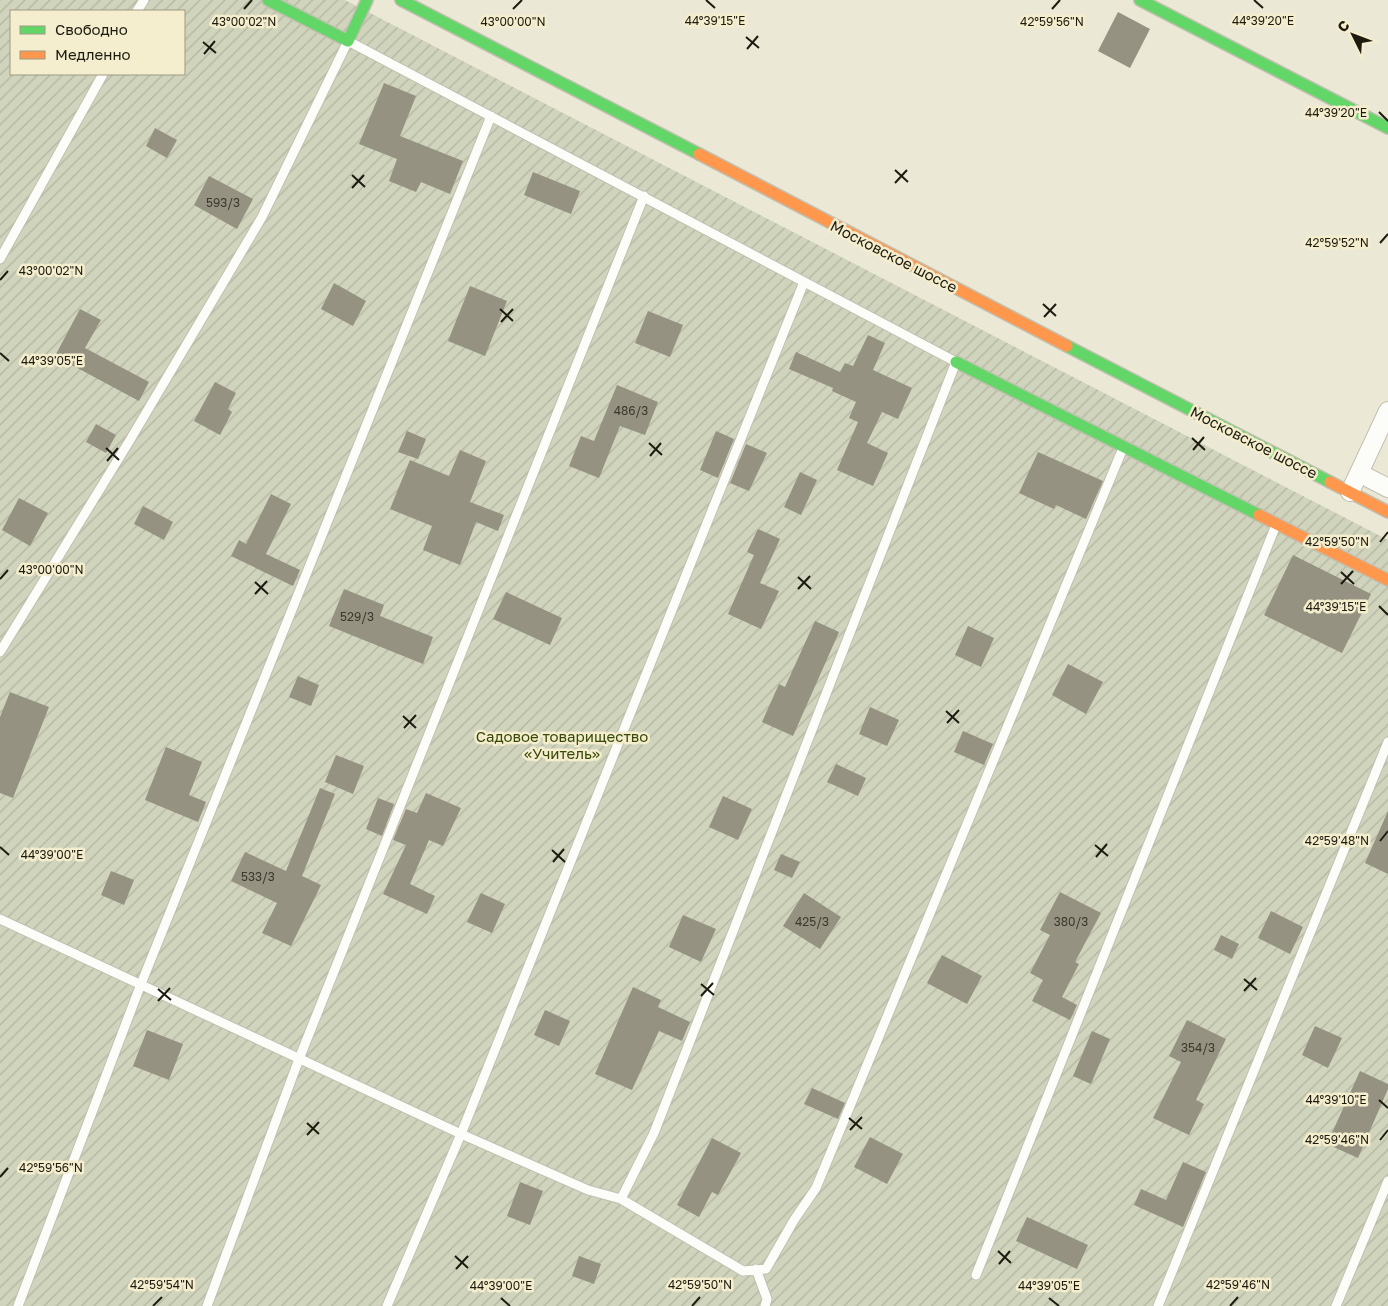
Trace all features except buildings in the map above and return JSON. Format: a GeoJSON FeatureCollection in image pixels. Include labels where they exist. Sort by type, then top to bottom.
{"type":"FeatureCollection","features":[{"type":"Feature","properties":{"kind":"main road"},"geometry":{"type":"LineString","coordinates":[[268,0],[348,41],[367,0]]}},
{"type":"Feature","properties":{"kind":"main road","name":"Московское шоссе"},"geometry":{"type":"LineString","coordinates":[[401,0],[1388,512]]}},
{"type":"Feature","properties":{"kind":"main road"},"geometry":{"type":"LineString","coordinates":[[1140,0],[1388,128]]}},
{"type":"Feature","properties":{"kind":"main road"},"geometry":{"type":"LineString","coordinates":[[956,362],[1124,445],[1388,580]]}},
{"type":"Feature","properties":{"kind":"street"},"geometry":{"type":"LineString","coordinates":[[1350,492],[1388,411]]}},
{"type":"Feature","properties":{"kind":"street"},"geometry":{"type":"LineString","coordinates":[[1358,473],[1388,488]]}},
{"type":"Feature","properties":{"kind":"lane"},"geometry":{"type":"LineString","coordinates":[[0,652],[130,440],[262,217],[348,41],[956,362],[654,1133],[621,1200]]}},
{"type":"Feature","properties":{"kind":"lane"},"geometry":{"type":"LineString","coordinates":[[0,259],[102,75]]}},
{"type":"Feature","properties":{"kind":"lane"},"geometry":{"type":"LineString","coordinates":[[18,1306],[141,984],[491,116]]}},
{"type":"Feature","properties":{"kind":"lane"},"geometry":{"type":"LineString","coordinates":[[207,1306],[299,1058],[644,196]]}},
{"type":"Feature","properties":{"kind":"lane"},"geometry":{"type":"LineString","coordinates":[[387,1306],[461,1134],[804,282]]}},
{"type":"Feature","properties":{"kind":"lane"},"geometry":{"type":"LineString","coordinates":[[0,919],[461,1134],[588,1190],[621,1200],[743,1271],[766,1268],[794,1220],[816,1188],[1124,445]]}},
{"type":"Feature","properties":{"kind":"lane"},"geometry":{"type":"LineString","coordinates":[[976,1275],[1277,524]]}},
{"type":"Feature","properties":{"kind":"lane"},"geometry":{"type":"LineString","coordinates":[[1158,1306],[1388,742]]}},
{"type":"Feature","properties":{"kind":"lane"},"geometry":{"type":"LineString","coordinates":[[1336,1306],[1388,1181]]}},
{"type":"Feature","properties":{"kind":"lane"},"geometry":{"type":"LineString","coordinates":[[756,1270],[767,1299],[765,1306]]}},
{"type":"Feature","properties":{"kind":"green space","name":"Садовое товарищество «Учитель»"},"geometry":{"type":"Polygon","coordinates":[[[0,0],[345,0],[1388,540],[1388,1306],[0,1306],[0,0]]]}},
{"type":"Feature","properties":{"kind":"traffic: fast"},"geometry":{"type":"LineString","coordinates":[[268,0],[348,41],[367,0]]}},
{"type":"Feature","properties":{"kind":"traffic: fast"},"geometry":{"type":"LineString","coordinates":[[401,0],[699,154]]}},
{"type":"Feature","properties":{"kind":"traffic: fast"},"geometry":{"type":"LineString","coordinates":[[1140,0],[1388,128]]}},
{"type":"Feature","properties":{"kind":"traffic: fast"},"geometry":{"type":"LineString","coordinates":[[1067,346],[1330,482]]}},
{"type":"Feature","properties":{"kind":"traffic: fast"},"geometry":{"type":"LineString","coordinates":[[956,362],[1259,515]]}},
{"type":"Feature","properties":{"kind":"traffic: slow"},"geometry":{"type":"LineString","coordinates":[[699,154],[1067,346]]}},
{"type":"Feature","properties":{"kind":"traffic: slow"},"geometry":{"type":"LineString","coordinates":[[1330,482],[1388,512]]}},
{"type":"Feature","properties":{"kind":"traffic: slow"},"geometry":{"type":"LineString","coordinates":[[1259,515],[1388,580]]}}]}
